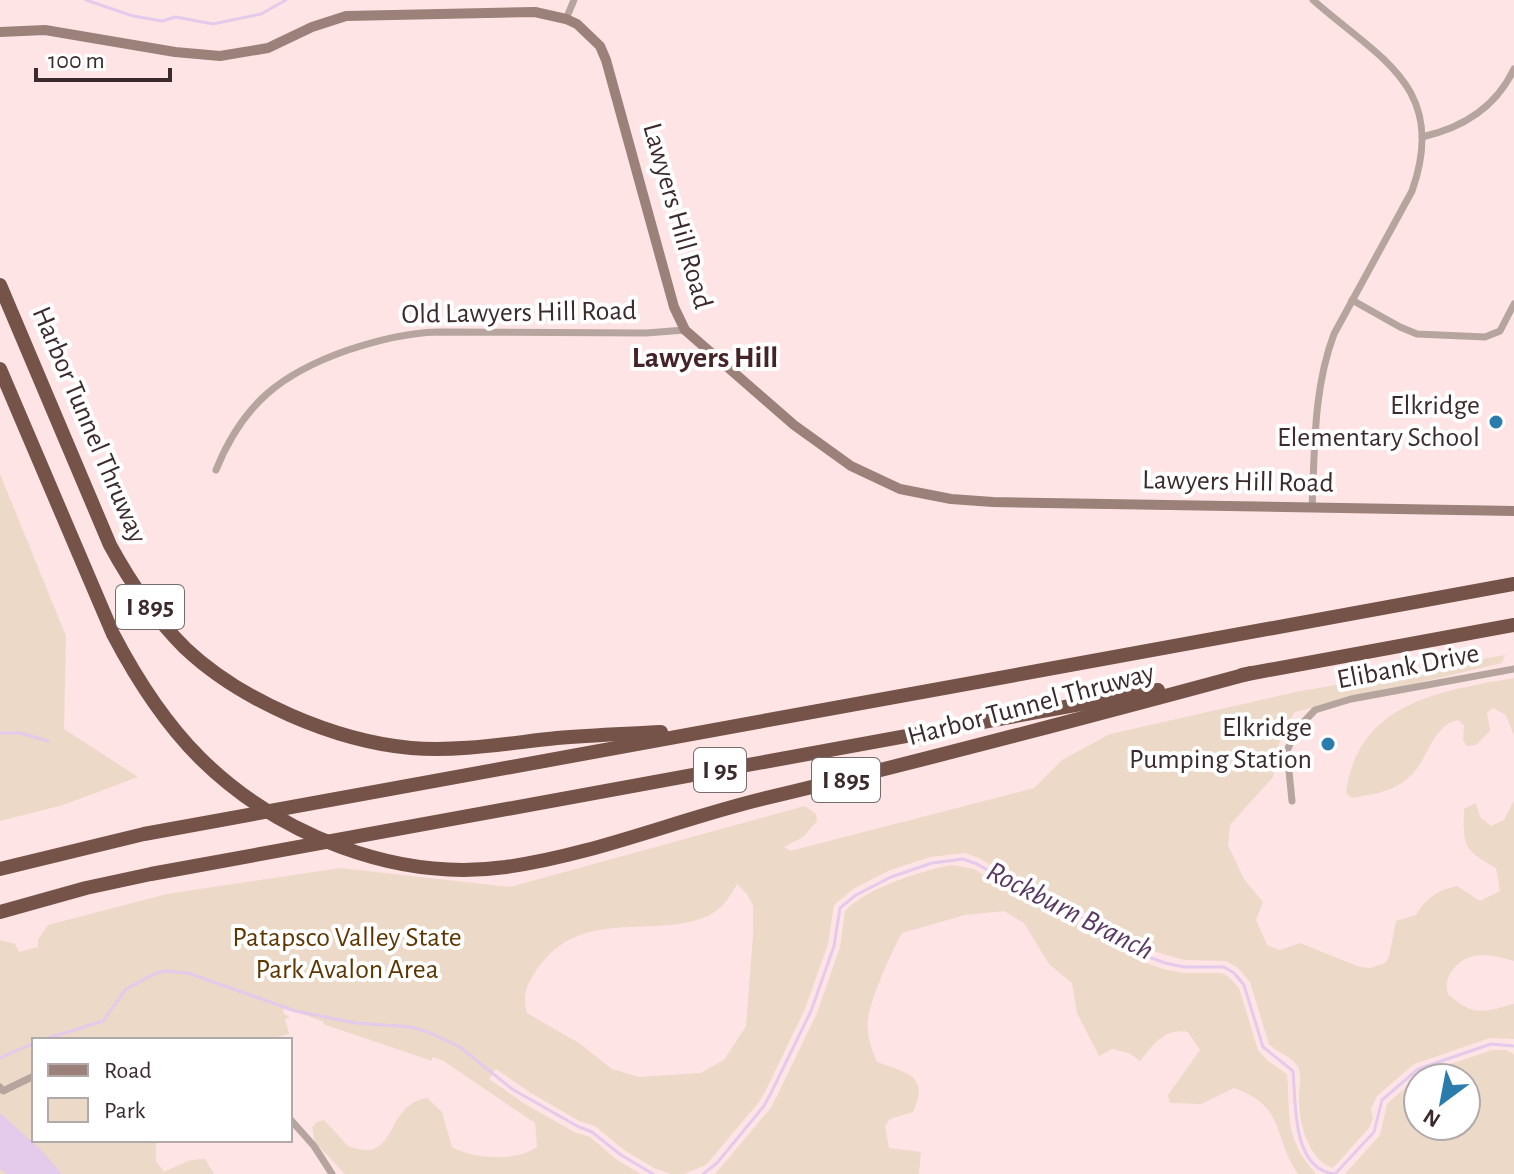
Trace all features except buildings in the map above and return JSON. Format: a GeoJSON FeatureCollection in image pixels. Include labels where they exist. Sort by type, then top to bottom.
{"type":"FeatureCollection","features":[{"type":"Feature","properties":{"kind":"highway","name":"Harbor Tunnel Thruway"},"geometry":{"type":"LineString","coordinates":[[0,285],[110,545],[145,600],[186,648],[244,690],[318,726],[385,744],[413,748],[463,748],[585,735],[720,729]]}},
{"type":"Feature","properties":{"kind":"highway","name":"Harbor Tunnel Thruway"},"geometry":{"type":"LineString","coordinates":[[0,369],[93,591],[120,647],[183,739],[218,774],[264,807],[328,842],[377,858],[438,869],[468,870],[538,861],[618,841],[720,809],[908,765],[1251,673]]}},
{"type":"Feature","properties":{"kind":"highway","name":"I 95"},"geometry":{"type":"LineString","coordinates":[[0,869],[144,834],[1514,584]]}},
{"type":"Feature","properties":{"kind":"highway","name":"I 95"},"geometry":{"type":"LineString","coordinates":[[0,912],[151,874],[1514,625]]}},
{"type":"Feature","properties":{"kind":"street"},"geometry":{"type":"LineString","coordinates":[[566,19],[574,0]]}},
{"type":"Feature","properties":{"kind":"street"},"geometry":{"type":"LineString","coordinates":[[1312,507],[1319,384],[1334,334],[1412,191],[1421,159],[1422,137],[1413,99],[1399,73],[1375,49],[1313,0]]}},
{"type":"Feature","properties":{"kind":"street","name":"Lawyers Hill Road"},"geometry":{"type":"LineString","coordinates":[[0,32],[45,30],[175,52],[220,56],[268,48],[312,27],[346,16],[535,12],[566,19],[589,33],[606,60],[674,307],[685,330],[825,449],[879,482],[951,499],[993,502],[1514,511]]}},
{"type":"Feature","properties":{"kind":"street"},"geometry":{"type":"LineString","coordinates":[[1422,137],[1450,129],[1473,117],[1494,98],[1514,69]]}},
{"type":"Feature","properties":{"kind":"street"},"geometry":{"type":"LineString","coordinates":[[1352,300],[1400,327],[1428,336],[1493,335],[1500,331],[1514,304]]}},
{"type":"Feature","properties":{"kind":"street","name":"Old Lawyers Hill Road"},"geometry":{"type":"LineString","coordinates":[[216,470],[224,451],[252,409],[285,377],[382,338],[417,333],[646,333],[685,330]]}},
{"type":"Feature","properties":{"kind":"street","name":"Elibank Drive"},"geometry":{"type":"LineString","coordinates":[[1292,801],[1287,751],[1296,730],[1315,710],[1351,699],[1514,669]]}},
{"type":"Feature","properties":{"kind":"street"},"geometry":{"type":"LineString","coordinates":[[2,1089],[32,1077]]}},
{"type":"Feature","properties":{"kind":"street"},"geometry":{"type":"LineString","coordinates":[[292,1121],[314,1146],[332,1174]]}},
{"type":"Feature","properties":{"kind":"green space"},"geometry":{"type":"Polygon","coordinates":[[[0,474],[66,636],[64,729],[138,777],[63,805],[0,821],[0,474]]]}},
{"type":"Feature","properties":{"kind":"green space","name":"Patapsco Valley State Park Avalon Area"},"geometry":{"type":"Polygon","coordinates":[[[1505,655],[1502,663],[1295,712],[1281,734],[1273,777],[1230,825],[1228,845],[1244,879],[1263,902],[1256,920],[1267,945],[1280,950],[1300,943],[1360,967],[1370,968],[1385,963],[1389,957],[1396,921],[1416,915],[1438,892],[1457,886],[1480,901],[1500,891],[1496,868],[1477,856],[1467,845],[1464,809],[1476,803],[1480,817],[1491,826],[1504,820],[1514,800],[1514,961],[1484,955],[1468,958],[1449,975],[1447,988],[1448,994],[1457,1001],[1479,1011],[1514,1004],[1514,1039],[1490,1038],[1420,1062],[1402,1062],[1402,1074],[1377,1096],[1371,1109],[1373,1119],[1369,1128],[1333,1168],[1317,1157],[1303,1129],[1298,1067],[1269,1044],[1250,982],[1238,968],[1226,961],[1184,960],[1146,949],[1072,905],[1035,891],[979,858],[964,853],[930,857],[888,871],[853,889],[834,905],[828,944],[805,1009],[766,1090],[706,1165],[684,1174],[671,1174],[654,1168],[624,1150],[595,1126],[579,1121],[496,1069],[489,1079],[525,1104],[574,1132],[590,1137],[617,1160],[641,1174],[345,1174],[315,1142],[312,1127],[317,1122],[324,1120],[349,1147],[370,1150],[385,1140],[407,1108],[415,1101],[427,1098],[442,1112],[452,1147],[471,1154],[494,1157],[518,1155],[537,1147],[535,1123],[442,1060],[432,1057],[432,1061],[283,1007],[284,1014],[290,1017],[285,1019],[289,1034],[274,1038],[32,1038],[32,1142],[156,1142],[156,1161],[164,1172],[190,1160],[205,1159],[214,1174],[0,1174],[0,940],[15,944],[19,952],[38,947],[38,940],[48,925],[167,894],[340,868],[510,887],[805,806],[816,814],[817,821],[803,837],[784,847],[790,851],[1034,788],[1062,760],[1110,734],[1296,692],[1505,655]],[[737,884],[723,904],[703,918],[659,926],[594,931],[555,949],[538,968],[525,994],[527,1013],[579,1043],[612,1069],[639,1077],[700,1073],[724,1060],[746,1026],[753,906],[737,884]]]}},
{"type":"Feature","properties":{"kind":"green space"},"geometry":{"type":"Polygon","coordinates":[[[1514,678],[1514,736],[1506,715],[1493,708],[1487,713],[1490,731],[1476,745],[1467,746],[1463,740],[1464,725],[1458,720],[1449,723],[1435,737],[1413,773],[1400,784],[1352,798],[1346,793],[1354,762],[1367,738],[1385,720],[1431,696],[1514,678]]]}},
{"type":"Feature","properties":{"kind":"green space"},"geometry":{"type":"Polygon","coordinates":[[[951,865],[974,869],[1030,902],[1067,916],[1141,961],[1183,973],[1222,973],[1230,978],[1239,988],[1258,1050],[1287,1074],[1293,1137],[1305,1161],[1316,1174],[1298,1174],[1271,1114],[1251,1096],[1234,1088],[1201,1104],[1170,1103],[1168,1095],[1200,1050],[1188,1032],[1166,1035],[1140,1061],[1129,1053],[1112,1049],[1099,1056],[1077,1013],[1072,983],[1049,964],[1024,923],[1004,911],[965,915],[902,933],[873,998],[868,1029],[877,1062],[913,1077],[919,1090],[913,1112],[890,1119],[885,1126],[889,1148],[921,1152],[919,1174],[715,1174],[770,1109],[777,1096],[817,1013],[840,947],[845,911],[880,888],[951,865]]]}},
{"type":"Feature","properties":{"kind":"green space"},"geometry":{"type":"Polygon","coordinates":[[[1492,1050],[1506,1050],[1514,1054],[1514,1174],[1345,1174],[1380,1135],[1387,1104],[1402,1091],[1402,1142],[1482,1142],[1482,1062],[1456,1062],[1492,1050]]]}},
{"type":"Feature","properties":{"kind":"shaded area"},"geometry":{"type":"Polygon","coordinates":[[[0,1113],[62,1174],[7,1174],[0,1169],[0,1113]]]}},
{"type":"Feature","properties":{"kind":"waterway"},"geometry":{"type":"LineString","coordinates":[[86,0],[133,16],[162,21],[176,17],[213,24],[261,14],[286,0]]}},
{"type":"Feature","properties":{"kind":"waterway"},"geometry":{"type":"LineString","coordinates":[[0,733],[20,733],[48,741]]}},
{"type":"Feature","properties":{"kind":"waterway","name":"Rockburn Branch"},"geometry":{"type":"LineString","coordinates":[[703,1174],[717,1163],[771,1093],[811,1011],[834,946],[840,908],[856,895],[891,877],[932,863],[963,859],[977,864],[1033,896],[1070,911],[1144,955],[1184,967],[1224,967],[1234,973],[1244,985],[1263,1047],[1293,1071],[1296,1116],[1303,1147],[1310,1160],[1321,1169],[1335,1174],[1374,1132],[1382,1100],[1418,1069],[1491,1044],[1514,1046]]}},
{"type":"Feature","properties":{"kind":"waterway","name":"Rockburn Branch"},"geometry":{"type":"LineString","coordinates":[[48,1038],[103,1021],[126,989],[154,974],[164,971],[188,973],[295,1011],[428,1032],[460,1047],[512,1089],[592,1132],[621,1155],[653,1174]]}},
{"type":"Feature","properties":{"kind":"waterway","name":"Rockburn Branch"},"geometry":{"type":"LineString","coordinates":[[0,1058],[32,1044]]}},
{"type":"Feature","properties":{"kind":"place","name":"Elkridge Elementary School"},"geometry":{"type":"Point","coordinates":[1496,422]}},
{"type":"Feature","properties":{"kind":"place","name":"Elkridge Pumping Station"},"geometry":{"type":"Point","coordinates":[1328,744]}},
{"type":"Feature","properties":{"kind":"district","name":"Lawyers Hill"},"geometry":{"type":"Point","coordinates":[705,358]}}]}
